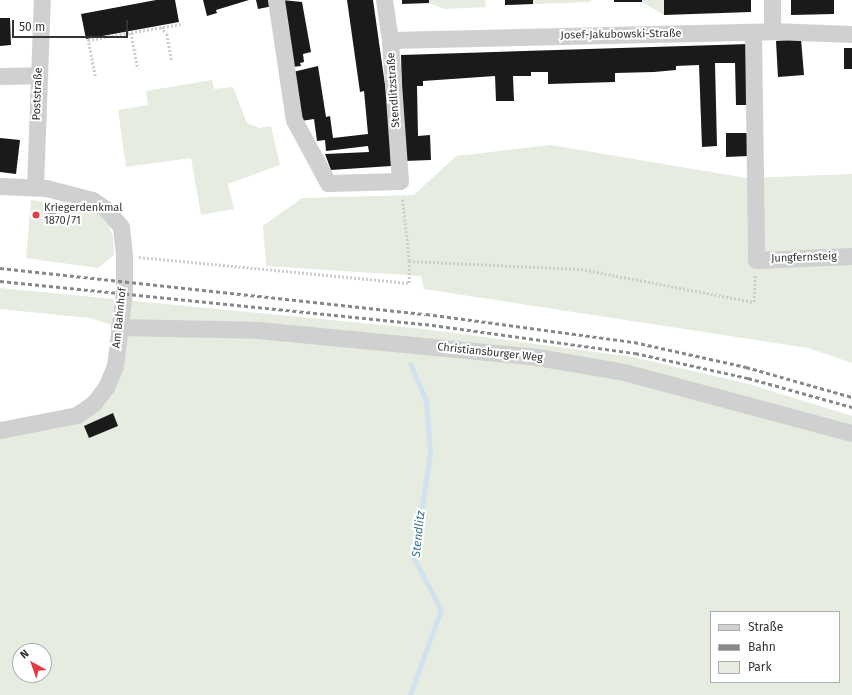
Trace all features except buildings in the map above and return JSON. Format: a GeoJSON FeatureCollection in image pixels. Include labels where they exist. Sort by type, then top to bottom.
{"type":"FeatureCollection","features":[{"type":"Feature","properties":{"kind":"street","name":"Poststraße"},"geometry":{"type":"LineString","coordinates":[[35,187],[42,0]]}},
{"type":"Feature","properties":{"kind":"street"},"geometry":{"type":"LineString","coordinates":[[276,0],[294,120],[328,183],[400,181]]}},
{"type":"Feature","properties":{"kind":"street","name":"Stendlitzstraße"},"geometry":{"type":"LineString","coordinates":[[384,0],[390,40],[400,181]]}},
{"type":"Feature","properties":{"kind":"street"},"geometry":{"type":"LineString","coordinates":[[772,0],[772,31]]}},
{"type":"Feature","properties":{"kind":"street","name":"Josef-Jakubowski-Straße"},"geometry":{"type":"LineString","coordinates":[[390,40],[772,31],[852,34]]}},
{"type":"Feature","properties":{"kind":"street"},"geometry":{"type":"LineString","coordinates":[[753,32],[756,260]]}},
{"type":"Feature","properties":{"kind":"street"},"geometry":{"type":"LineString","coordinates":[[0,76],[39,75]]}},
{"type":"Feature","properties":{"kind":"street","name":"Am Bahnhof"},"geometry":{"type":"LineString","coordinates":[[0,186],[46,188],[92,200],[106,209],[121,227],[124,256],[124,292],[115,366],[106,387],[94,403],[77,415],[0,430]]}},
{"type":"Feature","properties":{"kind":"street","name":"Jungfernsteig"},"geometry":{"type":"LineString","coordinates":[[756,260],[852,256]]}},
{"type":"Feature","properties":{"kind":"street","name":"Christiansburger Weg"},"geometry":{"type":"LineString","coordinates":[[119,327],[258,330],[538,357],[624,372],[852,433]]}},
{"type":"Feature","properties":{"kind":"path"},"geometry":{"type":"LineString","coordinates":[[95,76],[88,40],[181,24]]}},
{"type":"Feature","properties":{"kind":"path"},"geometry":{"type":"LineString","coordinates":[[161,27],[167,34],[172,62]]}},
{"type":"Feature","properties":{"kind":"path"},"geometry":{"type":"LineString","coordinates":[[131,32],[138,68]]}},
{"type":"Feature","properties":{"kind":"path"},"geometry":{"type":"LineString","coordinates":[[124,256],[409,283],[409,260],[400,181]]}},
{"type":"Feature","properties":{"kind":"path"},"geometry":{"type":"LineString","coordinates":[[409,260],[581,269],[754,302],[756,260]]}},
{"type":"Feature","properties":{"kind":"green space"},"geometry":{"type":"Polygon","coordinates":[[[429,0],[485,0],[486,7],[444,9],[429,3],[429,0]]]}},
{"type":"Feature","properties":{"kind":"green space"},"geometry":{"type":"Polygon","coordinates":[[[533,0],[591,0],[591,2],[533,4],[533,0]]]}},
{"type":"Feature","properties":{"kind":"green space"},"geometry":{"type":"Polygon","coordinates":[[[642,0],[664,0],[664,15],[642,2],[642,0]]]}},
{"type":"Feature","properties":{"kind":"green space"},"geometry":{"type":"Polygon","coordinates":[[[212,80],[214,89],[233,87],[247,123],[259,128],[271,126],[280,165],[228,184],[234,209],[201,215],[191,158],[126,167],[118,110],[148,105],[146,91],[212,80]]]}},
{"type":"Feature","properties":{"kind":"green space"},"geometry":{"type":"Polygon","coordinates":[[[551,145],[746,178],[852,174],[852,363],[808,348],[424,289],[421,276],[266,266],[263,226],[302,198],[414,195],[456,156],[551,145]]]}},
{"type":"Feature","properties":{"kind":"green space"},"geometry":{"type":"Polygon","coordinates":[[[31,200],[86,207],[98,213],[108,224],[113,236],[114,255],[98,268],[26,258],[31,200]]]}},
{"type":"Feature","properties":{"kind":"green space"},"geometry":{"type":"Polygon","coordinates":[[[0,288],[424,329],[633,357],[749,384],[852,416],[852,695],[0,695],[0,430],[94,403],[119,327],[90,318],[0,309],[0,288]]]}},
{"type":"Feature","properties":{"kind":"waterway","name":"Stendlitz"},"geometry":{"type":"LineString","coordinates":[[410,695],[441,610],[414,559],[430,453],[426,401],[411,365]]}},
{"type":"Feature","properties":{"kind":"railway"},"geometry":{"type":"LineString","coordinates":[[0,268],[426,314],[634,342],[746,367],[852,397]]}},
{"type":"Feature","properties":{"kind":"railway"},"geometry":{"type":"LineString","coordinates":[[0,281],[425,324],[635,353],[748,378],[852,407]]}},
{"type":"Feature","properties":{"kind":"place","name":"Kriegerdenkmal 1870/71"},"geometry":{"type":"Point","coordinates":[36,215]}}]}
